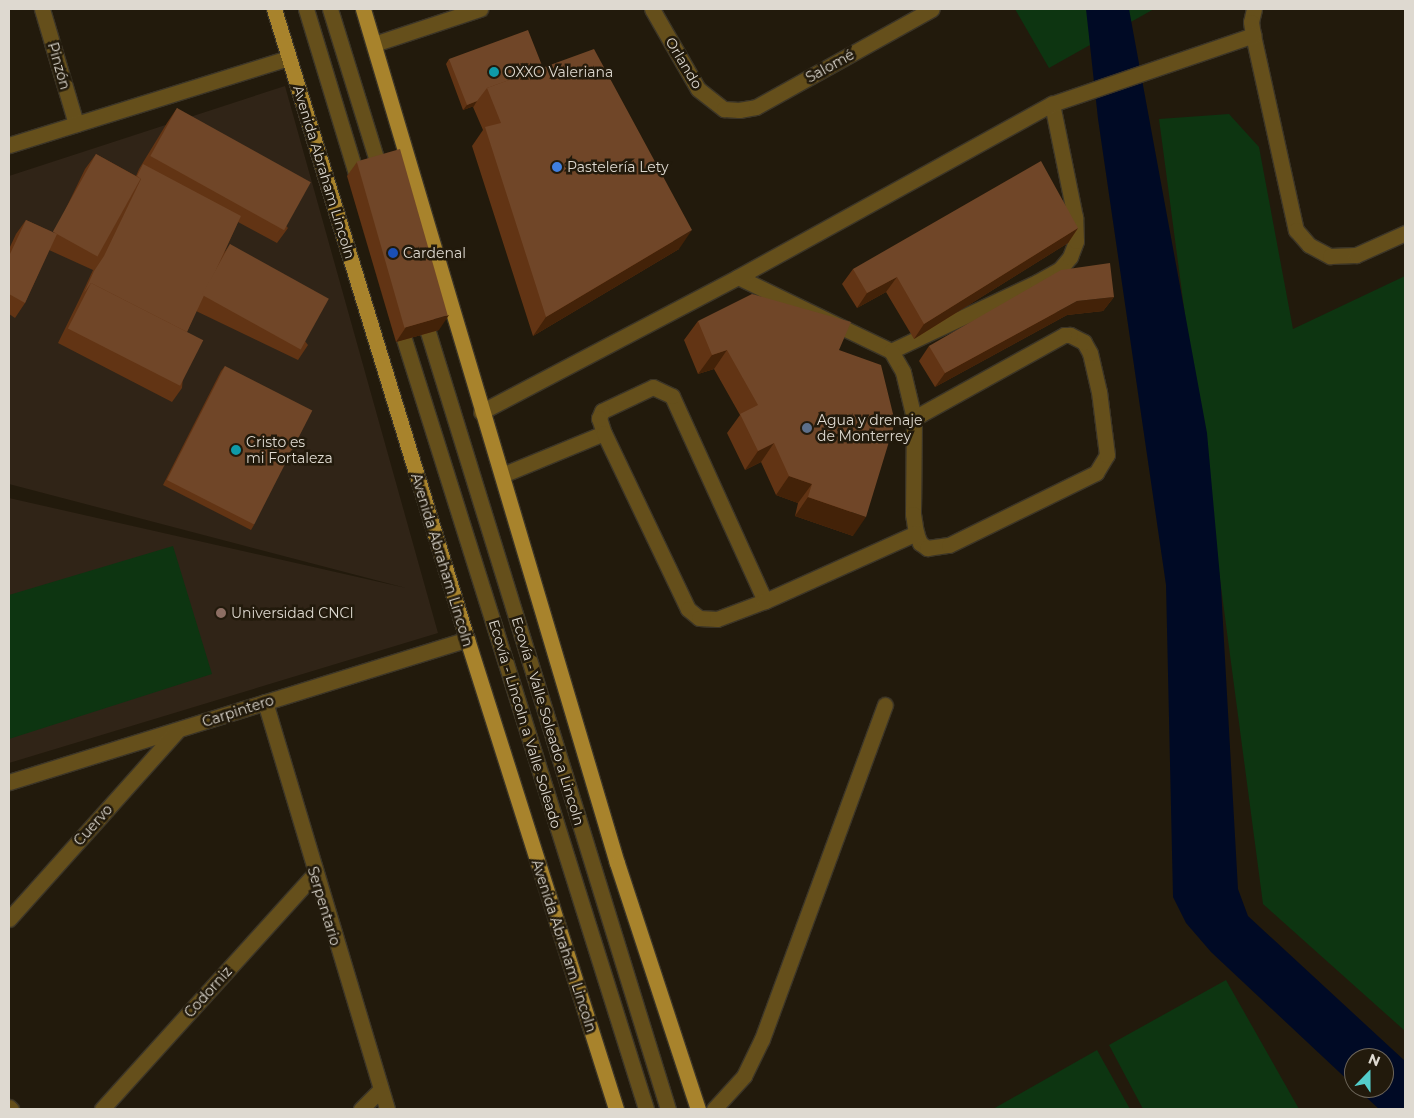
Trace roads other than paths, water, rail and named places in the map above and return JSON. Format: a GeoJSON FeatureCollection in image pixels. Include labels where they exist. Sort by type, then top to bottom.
{"type":"FeatureCollection","features":[{"type":"Feature","properties":{"kind":"main road","name":"Avenida Abraham Lincoln"},"geometry":{"type":"LineString","coordinates":[[274,9],[467,639],[616,1109]]}},
{"type":"Feature","properties":{"kind":"main road"},"geometry":{"type":"LineString","coordinates":[[363,9],[481,412],[502,475],[617,863],[698,1109]]}},
{"type":"Feature","properties":{"kind":"street","name":"Pinzón"},"geometry":{"type":"LineString","coordinates":[[42,9],[76,124]]}},
{"type":"Feature","properties":{"kind":"street"},"geometry":{"type":"LineString","coordinates":[[306,9],[356,174]]}},
{"type":"Feature","properties":{"kind":"street"},"geometry":{"type":"LineString","coordinates":[[330,9],[379,167]]}},
{"type":"Feature","properties":{"kind":"street"},"geometry":{"type":"LineString","coordinates":[[374,44],[480,9]]}},
{"type":"Feature","properties":{"kind":"street","name":"Orlando"},"geometry":{"type":"LineString","coordinates":[[652,9],[698,89],[724,109]]}},
{"type":"Feature","properties":{"kind":"street","name":"Salomé"},"geometry":{"type":"LineString","coordinates":[[724,109],[756,107],[932,9]]}},
{"type":"Feature","properties":{"kind":"street"},"geometry":{"type":"LineString","coordinates":[[1254,9],[1251,22],[1253,35],[1296,230],[1309,245],[1330,256],[1356,256],[1405,233]]}},
{"type":"Feature","properties":{"kind":"street"},"geometry":{"type":"LineString","coordinates":[[481,412],[738,277],[1052,104],[1253,35]]}},
{"type":"Feature","properties":{"kind":"street"},"geometry":{"type":"LineString","coordinates":[[9,145],[289,58]]}},
{"type":"Feature","properties":{"kind":"street"},"geometry":{"type":"LineString","coordinates":[[891,352],[1037,282],[1060,269],[1070,257],[1076,240],[1075,217],[1052,104]]}},
{"type":"Feature","properties":{"kind":"street"},"geometry":{"type":"LineString","coordinates":[[738,277],[891,352],[903,372],[914,418],[916,533],[920,543],[927,548],[949,546],[1096,473],[1107,455],[1099,392],[1090,353],[1084,342],[1070,335],[1064,335],[914,418]]}},
{"type":"Feature","properties":{"kind":"street","name":"Ecovía - Valle Soleado a Lincoln"},"geometry":{"type":"LineString","coordinates":[[428,332],[668,1109]]}},
{"type":"Feature","properties":{"kind":"street","name":"Ecovía - Lincoln a Valle Soleado"},"geometry":{"type":"LineString","coordinates":[[404,339],[646,1109]]}},
{"type":"Feature","properties":{"kind":"street"},"geometry":{"type":"LineString","coordinates":[[765,601],[672,396],[653,387],[606,408],[599,418],[604,433],[692,613],[707,620],[717,619],[765,601],[916,533]]}},
{"type":"Feature","properties":{"kind":"street"},"geometry":{"type":"LineString","coordinates":[[502,475],[604,433]]}},
{"type":"Feature","properties":{"kind":"street","name":"Carpintero"},"geometry":{"type":"LineString","coordinates":[[9,782],[467,639]]}},
{"type":"Feature","properties":{"kind":"street","name":"Serpentario"},"geometry":{"type":"LineString","coordinates":[[265,702],[314,874],[387,1109]]}},
{"type":"Feature","properties":{"kind":"street"},"geometry":{"type":"LineString","coordinates":[[714,1109],[744,1076],[762,1039],[884,705]]}},
{"type":"Feature","properties":{"kind":"street","name":"Cuervo"},"geometry":{"type":"LineString","coordinates":[[9,919],[177,731]]}},
{"type":"Feature","properties":{"kind":"street","name":"Codorniz"},"geometry":{"type":"LineString","coordinates":[[102,1109],[314,874]]}},
{"type":"Feature","properties":{"kind":"street"},"geometry":{"type":"LineString","coordinates":[[361,1109],[381,1089]]}},
{"type":"Feature","properties":{"kind":"water"},"geometry":{"type":"Polygon","coordinates":[[[1086,9],[1129,9],[1207,433],[1221,588],[1238,889],[1248,916],[1391,1048],[1344,1048],[1344,1077],[1211,952],[1186,923],[1173,897],[1166,585],[1098,119],[1086,9]]]}},
{"type":"Feature","properties":{"kind":"water"},"geometry":{"type":"Polygon","coordinates":[[[1394,1051],[1405,1061],[1405,1109],[1379,1109],[1367,1098],[1394,1098],[1394,1051]]]}},
{"type":"Feature","properties":{"kind":"place","name":"OXXO Valeriana"},"geometry":{"type":"Point","coordinates":[494,72]}},
{"type":"Feature","properties":{"kind":"place","name":"Pastelería Lety"},"geometry":{"type":"Point","coordinates":[557,167]}},
{"type":"Feature","properties":{"kind":"place","name":"Cardenal"},"geometry":{"type":"Point","coordinates":[393,253]}},
{"type":"Feature","properties":{"kind":"place","name":"Agua y drenaje de Monterrey"},"geometry":{"type":"Point","coordinates":[807,428]}},
{"type":"Feature","properties":{"kind":"place","name":"Cristo es mi Fortaleza"},"geometry":{"type":"Point","coordinates":[236,450]}},
{"type":"Feature","properties":{"kind":"place","name":"Universidad CNCI"},"geometry":{"type":"Point","coordinates":[221,613]}}]}
